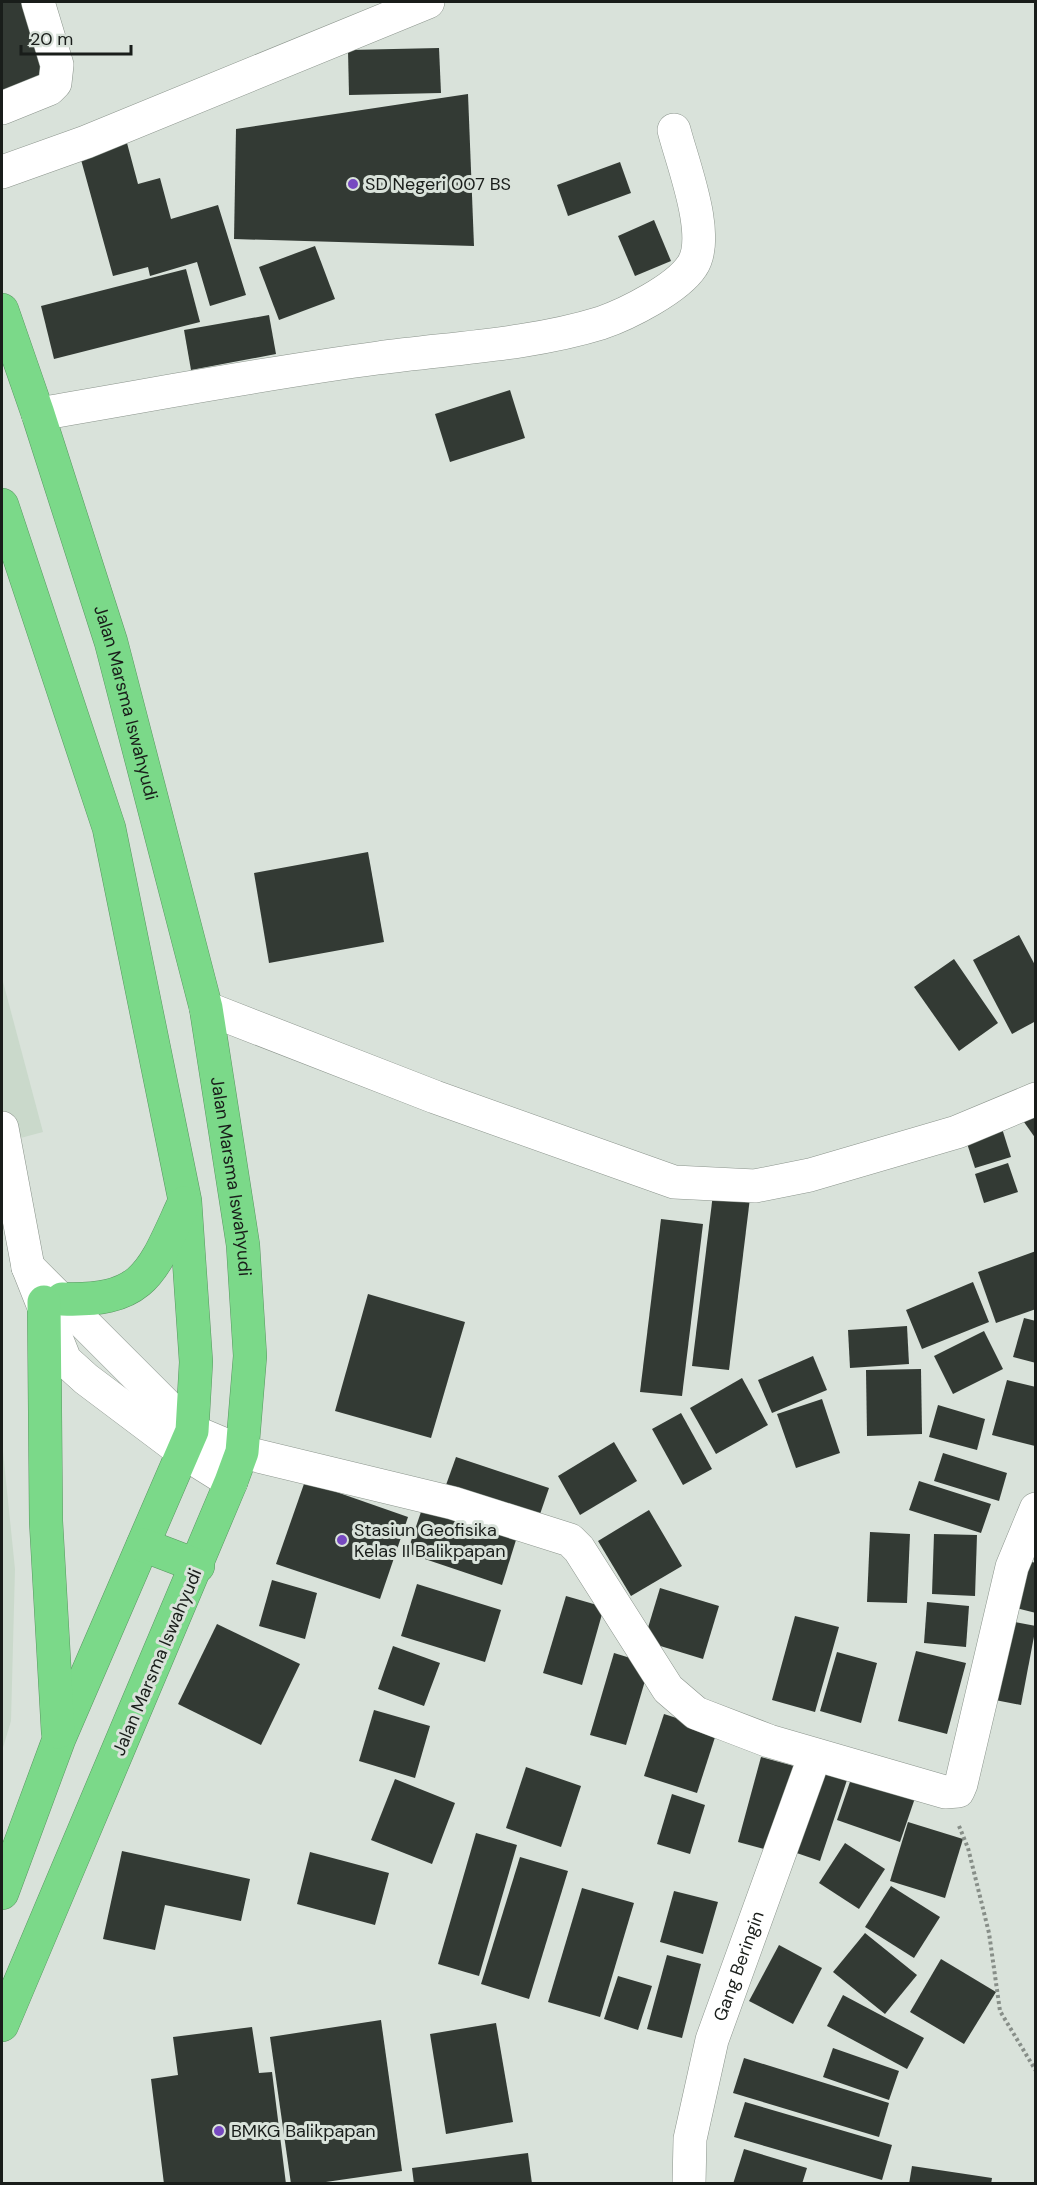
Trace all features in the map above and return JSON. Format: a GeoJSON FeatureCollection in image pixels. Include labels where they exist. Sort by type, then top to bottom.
{"type":"FeatureCollection","features":[{"type":"Feature","properties":{"kind":"highway","name":"Jalan Marsma Iswahyudi"},"geometry":{"type":"LineString","coordinates":[[2,310],[111,642],[206,1008],[243,1245],[250,1356],[237,1467],[198,1566],[2,2025]]}},
{"type":"Feature","properties":{"kind":"highway"},"geometry":{"type":"LineString","coordinates":[[2,505],[110,828],[185,1201],[196,1362],[188,1441],[59,1739],[2,1893]]}},
{"type":"Feature","properties":{"kind":"highway"},"geometry":{"type":"LineString","coordinates":[[59,1739],[46,1521],[53,1301],[91,1300],[134,1287],[162,1251],[185,1201]]}},
{"type":"Feature","properties":{"kind":"highway"},"geometry":{"type":"LineString","coordinates":[[143,1545],[198,1566]]}},
{"type":"Feature","properties":{"kind":"street"},"geometry":{"type":"LineString","coordinates":[[2,108],[49,89],[55,83],[57,65],[38,2]]}},
{"type":"Feature","properties":{"kind":"street"},"geometry":{"type":"LineString","coordinates":[[2,172],[86,142],[428,2]]}},
{"type":"Feature","properties":{"kind":"street"},"geometry":{"type":"LineString","coordinates":[[38,414],[375,358],[544,336],[603,322],[663,292],[680,281],[694,264],[699,246],[699,227],[674,130]]}},
{"type":"Feature","properties":{"kind":"street"},"geometry":{"type":"LineString","coordinates":[[206,1008],[435,1096],[674,1182],[755,1186],[810,1175],[957,1132],[1035,1099]]}},
{"type":"Feature","properties":{"kind":"street"},"geometry":{"type":"LineString","coordinates":[[2,1128],[28,1267],[53,1301],[65,1360],[86,1379],[188,1441],[237,1467],[453,1503],[570,1540],[579,1549],[668,1689],[696,1713],[815,1755],[945,1792],[958,1791],[1012,1567],[1035,1509]]}},
{"type":"Feature","properties":{"kind":"street","name":"Gang Beringin"},"geometry":{"type":"LineString","coordinates":[[689,2184],[690,2139],[712,2040],[815,1755]]}},
{"type":"Feature","properties":{"kind":"path"},"geometry":{"type":"LineString","coordinates":[[945,1792],[968,1848],[989,1933],[1000,2011],[1035,2071]]}},
{"type":"Feature","properties":{"kind":"shaded area"},"geometry":{"type":"Polygon","coordinates":[[[2,978],[43,1132],[2,1143],[2,978]]]}},
{"type":"Feature","properties":{"kind":"shaded area"},"geometry":{"type":"Polygon","coordinates":[[[2,1442],[15,1569],[11,1721],[2,1751],[2,1442]]]}},
{"type":"Feature","properties":{"kind":"building"},"geometry":{"type":"Polygon","coordinates":[[[2,2],[25,2],[50,79],[2,95],[2,2]]]}},
{"type":"Feature","properties":{"kind":"building"},"geometry":{"type":"Polygon","coordinates":[[[439,48],[441,93],[349,95],[348,50],[439,48]]]}},
{"type":"Feature","properties":{"kind":"building","name":"SD Negeri 007 BS"},"geometry":{"type":"Polygon","coordinates":[[[468,94],[474,246],[234,239],[236,129],[468,94]]]}},
{"type":"Feature","properties":{"kind":"building"},"geometry":{"type":"Polygon","coordinates":[[[127,143],[138,184],[160,178],[171,219],[218,205],[246,295],[210,306],[197,262],[150,276],[148,267],[113,276],[80,156],[127,143]]]}},
{"type":"Feature","properties":{"kind":"building"},"geometry":{"type":"Polygon","coordinates":[[[620,162],[631,193],[568,216],[557,185],[620,162]]]}},
{"type":"Feature","properties":{"kind":"building"},"geometry":{"type":"Polygon","coordinates":[[[654,220],[671,261],[635,276],[618,236],[654,220]]]}},
{"type":"Feature","properties":{"kind":"building"},"geometry":{"type":"Polygon","coordinates":[[[315,246],[335,299],[279,320],[259,267],[315,246]]]}},
{"type":"Feature","properties":{"kind":"building"},"geometry":{"type":"Polygon","coordinates":[[[186,269],[200,322],[54,359],[41,306],[186,269]]]}},
{"type":"Feature","properties":{"kind":"building"},"geometry":{"type":"Polygon","coordinates":[[[269,315],[276,354],[191,370],[184,330],[269,315]]]}},
{"type":"Feature","properties":{"kind":"building"},"geometry":{"type":"Polygon","coordinates":[[[510,390],[525,438],[450,462],[435,414],[510,390]]]}},
{"type":"Feature","properties":{"kind":"building"},"geometry":{"type":"Polygon","coordinates":[[[368,852],[384,942],[269,963],[254,873],[368,852]]]}},
{"type":"Feature","properties":{"kind":"building"},"geometry":{"type":"Polygon","coordinates":[[[1019,935],[1036,967],[1036,1021],[1012,1034],[973,960],[1019,935]]]}},
{"type":"Feature","properties":{"kind":"building"},"geometry":{"type":"Polygon","coordinates":[[[954,959],[998,1023],[959,1051],[914,987],[954,959]]]}},
{"type":"Feature","properties":{"kind":"building"},"geometry":{"type":"Polygon","coordinates":[[[1036,1104],[1036,1139],[1019,1115],[1036,1104]]]}},
{"type":"Feature","properties":{"kind":"building"},"geometry":{"type":"Polygon","coordinates":[[[999,1119],[1011,1157],[975,1168],[963,1131],[999,1119]]]}},
{"type":"Feature","properties":{"kind":"building"},"geometry":{"type":"Polygon","coordinates":[[[1008,1163],[1018,1192],[984,1203],[975,1174],[1008,1163]]]}},
{"type":"Feature","properties":{"kind":"building"},"geometry":{"type":"Polygon","coordinates":[[[713,1194],[750,1198],[729,1370],[692,1366],[713,1194]]]}},
{"type":"Feature","properties":{"kind":"building"},"geometry":{"type":"Polygon","coordinates":[[[661,1219],[703,1224],[682,1396],[640,1392],[661,1219]]]}},
{"type":"Feature","properties":{"kind":"building"},"geometry":{"type":"Polygon","coordinates":[[[1036,1251],[1036,1309],[996,1323],[978,1272],[1036,1251]]]}},
{"type":"Feature","properties":{"kind":"building"},"geometry":{"type":"Polygon","coordinates":[[[973,1282],[989,1322],[922,1349],[906,1310],[973,1282]]]}},
{"type":"Feature","properties":{"kind":"building"},"geometry":{"type":"Polygon","coordinates":[[[368,1294],[465,1322],[431,1438],[335,1411],[368,1294]]]}},
{"type":"Feature","properties":{"kind":"building"},"geometry":{"type":"Polygon","coordinates":[[[1024,1318],[1036,1321],[1036,1363],[1013,1357],[1024,1318]]]}},
{"type":"Feature","properties":{"kind":"building"},"geometry":{"type":"Polygon","coordinates":[[[907,1326],[909,1364],[850,1368],[848,1330],[907,1326]]]}},
{"type":"Feature","properties":{"kind":"building"},"geometry":{"type":"Polygon","coordinates":[[[984,1331],[1003,1369],[953,1394],[934,1356],[984,1331]]]}},
{"type":"Feature","properties":{"kind":"building"},"geometry":{"type":"Polygon","coordinates":[[[813,1356],[827,1390],[772,1413],[758,1380],[813,1356]]]}},
{"type":"Feature","properties":{"kind":"building"},"geometry":{"type":"Polygon","coordinates":[[[921,1369],[922,1434],[867,1436],[866,1370],[921,1369]]]}},
{"type":"Feature","properties":{"kind":"building"},"geometry":{"type":"Polygon","coordinates":[[[742,1378],[768,1425],[716,1454],[690,1408],[742,1378]]]}},
{"type":"Feature","properties":{"kind":"building"},"geometry":{"type":"Polygon","coordinates":[[[1007,1380],[1036,1387],[1035,1446],[992,1435],[1007,1380]]]}},
{"type":"Feature","properties":{"kind":"building"},"geometry":{"type":"Polygon","coordinates":[[[822,1399],[840,1453],[796,1468],[777,1414],[822,1399]]]}},
{"type":"Feature","properties":{"kind":"building"},"geometry":{"type":"Polygon","coordinates":[[[938,1405],[985,1419],[977,1450],[929,1437],[938,1405]]]}},
{"type":"Feature","properties":{"kind":"building"},"geometry":{"type":"Polygon","coordinates":[[[681,1413],[712,1469],[683,1485],[652,1429],[681,1413]]]}},
{"type":"Feature","properties":{"kind":"building"},"geometry":{"type":"Polygon","coordinates":[[[614,1442],[637,1481],[580,1515],[558,1476],[614,1442]]]}},
{"type":"Feature","properties":{"kind":"building"},"geometry":{"type":"Polygon","coordinates":[[[943,1453],[1007,1473],[999,1501],[934,1481],[943,1453]]]}},
{"type":"Feature","properties":{"kind":"building"},"geometry":{"type":"Polygon","coordinates":[[[456,1457],[549,1488],[539,1517],[446,1485],[456,1457]]]}},
{"type":"Feature","properties":{"kind":"building","name":"Stasiun Geofisika Kelas II Balikpapan"},"geometry":{"type":"Polygon","coordinates":[[[305,1481],[408,1517],[380,1599],[276,1564],[305,1481]]]}},
{"type":"Feature","properties":{"kind":"building"},"geometry":{"type":"Polygon","coordinates":[[[919,1481],[991,1504],[981,1533],[909,1510],[919,1481]]]}},
{"type":"Feature","properties":{"kind":"building"},"geometry":{"type":"Polygon","coordinates":[[[422,1509],[516,1540],[502,1585],[407,1553],[422,1509]]]}},
{"type":"Feature","properties":{"kind":"building"},"geometry":{"type":"Polygon","coordinates":[[[649,1510],[682,1566],[631,1596],[598,1541],[649,1510]]]}},
{"type":"Feature","properties":{"kind":"building"},"geometry":{"type":"Polygon","coordinates":[[[870,1532],[910,1534],[907,1603],[867,1602],[870,1532]]]}},
{"type":"Feature","properties":{"kind":"building"},"geometry":{"type":"Polygon","coordinates":[[[934,1534],[977,1535],[975,1596],[932,1594],[934,1534]]]}},
{"type":"Feature","properties":{"kind":"building"},"geometry":{"type":"Polygon","coordinates":[[[1020,1559],[1036,1563],[1036,1613],[1008,1606],[1020,1559]]]}},
{"type":"Feature","properties":{"kind":"building"},"geometry":{"type":"Polygon","coordinates":[[[272,1580],[317,1593],[305,1639],[259,1626],[272,1580]]]}},
{"type":"Feature","properties":{"kind":"building"},"geometry":{"type":"Polygon","coordinates":[[[417,1584],[501,1610],[485,1662],[401,1636],[417,1584]]]}},
{"type":"Feature","properties":{"kind":"building"},"geometry":{"type":"Polygon","coordinates":[[[660,1588],[719,1606],[703,1659],[644,1641],[660,1588]]]}},
{"type":"Feature","properties":{"kind":"building"},"geometry":{"type":"Polygon","coordinates":[[[566,1596],[604,1607],[582,1685],[543,1673],[566,1596]]]}},
{"type":"Feature","properties":{"kind":"building"},"geometry":{"type":"Polygon","coordinates":[[[927,1602],[969,1606],[966,1647],[924,1643],[927,1602]]]}},
{"type":"Feature","properties":{"kind":"building"},"geometry":{"type":"Polygon","coordinates":[[[795,1616],[839,1627],[815,1712],[772,1700],[795,1616]]]}},
{"type":"Feature","properties":{"kind":"building"},"geometry":{"type":"Polygon","coordinates":[[[1005,1620],[1036,1626],[1021,1705],[990,1699],[1005,1620]]]}},
{"type":"Feature","properties":{"kind":"building"},"geometry":{"type":"Polygon","coordinates":[[[217,1624],[300,1664],[261,1745],[178,1704],[217,1624]]]}},
{"type":"Feature","properties":{"kind":"building"},"geometry":{"type":"Polygon","coordinates":[[[393,1646],[440,1663],[424,1706],[378,1689],[393,1646]]]}},
{"type":"Feature","properties":{"kind":"building"},"geometry":{"type":"Polygon","coordinates":[[[916,1651],[966,1663],[947,1734],[898,1721],[916,1651]]]}},
{"type":"Feature","properties":{"kind":"building"},"geometry":{"type":"Polygon","coordinates":[[[837,1652],[877,1663],[861,1723],[820,1711],[837,1652]]]}},
{"type":"Feature","properties":{"kind":"building"},"geometry":{"type":"Polygon","coordinates":[[[614,1653],[650,1664],[626,1745],[590,1735],[614,1653]]]}},
{"type":"Feature","properties":{"kind":"building"},"geometry":{"type":"Polygon","coordinates":[[[374,1710],[430,1726],[415,1778],[359,1761],[374,1710]]]}},
{"type":"Feature","properties":{"kind":"building"},"geometry":{"type":"Polygon","coordinates":[[[664,1714],[717,1731],[697,1793],[644,1776],[664,1714]]]}},
{"type":"Feature","properties":{"kind":"building"},"geometry":{"type":"Polygon","coordinates":[[[761,1757],[794,1766],[771,1851],[738,1842],[761,1757]]]}},
{"type":"Feature","properties":{"kind":"building"},"geometry":{"type":"Polygon","coordinates":[[[526,1767],[581,1786],[561,1847],[506,1828],[526,1767]]]}},
{"type":"Feature","properties":{"kind":"building"},"geometry":{"type":"Polygon","coordinates":[[[812,1768],[847,1780],[820,1861],[785,1849],[812,1768]]]}},
{"type":"Feature","properties":{"kind":"building"},"geometry":{"type":"Polygon","coordinates":[[[852,1776],[915,1798],[900,1842],[837,1820],[852,1776]]]}},
{"type":"Feature","properties":{"kind":"building"},"geometry":{"type":"Polygon","coordinates":[[[395,1779],[455,1803],[432,1864],[371,1840],[395,1779]]]}},
{"type":"Feature","properties":{"kind":"building"},"geometry":{"type":"Polygon","coordinates":[[[672,1794],[705,1805],[690,1854],[657,1844],[672,1794]]]}},
{"type":"Feature","properties":{"kind":"building"},"geometry":{"type":"Polygon","coordinates":[[[908,1822],[963,1839],[945,1898],[890,1881],[908,1822]]]}},
{"type":"Feature","properties":{"kind":"building"},"geometry":{"type":"Polygon","coordinates":[[[476,1833],[517,1845],[479,1976],[438,1964],[476,1833]]]}},
{"type":"Feature","properties":{"kind":"building"},"geometry":{"type":"Polygon","coordinates":[[[845,1843],[885,1869],[859,1909],[819,1883],[845,1843]]]}},
{"type":"Feature","properties":{"kind":"building"},"geometry":{"type":"Polygon","coordinates":[[[122,1851],[250,1879],[241,1921],[165,1905],[155,1950],[103,1939],[122,1851]]]}},
{"type":"Feature","properties":{"kind":"building"},"geometry":{"type":"Polygon","coordinates":[[[310,1852],[389,1873],[375,1925],[297,1904],[310,1852]]]}},
{"type":"Feature","properties":{"kind":"building"},"geometry":{"type":"Polygon","coordinates":[[[520,1857],[568,1871],[529,1999],[481,1984],[520,1857]]]}},
{"type":"Feature","properties":{"kind":"building"},"geometry":{"type":"Polygon","coordinates":[[[891,1886],[940,1917],[914,1958],[865,1927],[891,1886]]]}},
{"type":"Feature","properties":{"kind":"building"},"geometry":{"type":"Polygon","coordinates":[[[582,1888],[634,1903],[600,2017],[548,2002],[582,1888]]]}},
{"type":"Feature","properties":{"kind":"building"},"geometry":{"type":"Polygon","coordinates":[[[674,1891],[718,1902],[703,1954],[660,1942],[674,1891]]]}},
{"type":"Feature","properties":{"kind":"building"},"geometry":{"type":"Polygon","coordinates":[[[865,1933],[917,1975],[885,2014],[833,1972],[865,1933]]]}},
{"type":"Feature","properties":{"kind":"building"},"geometry":{"type":"Polygon","coordinates":[[[779,1945],[822,1968],[793,2024],[749,2001],[779,1945]]]}},
{"type":"Feature","properties":{"kind":"building"},"geometry":{"type":"Polygon","coordinates":[[[667,1955],[701,1964],[682,2038],[647,2029],[667,1955]]]}},
{"type":"Feature","properties":{"kind":"building"},"geometry":{"type":"Polygon","coordinates":[[[941,1959],[996,1992],[964,2044],[910,2012],[941,1959]]]}},
{"type":"Feature","properties":{"kind":"building"},"geometry":{"type":"Polygon","coordinates":[[[618,1976],[652,1986],[638,2030],[604,2019],[618,1976]]]}},
{"type":"Feature","properties":{"kind":"building"},"geometry":{"type":"Polygon","coordinates":[[[843,1995],[924,2038],[907,2069],[827,2026],[843,1995]]]}},
{"type":"Feature","properties":{"kind":"building"},"geometry":{"type":"Polygon","coordinates":[[[381,2020],[402,2171],[312,2184],[291,2184],[270,2037],[381,2020]]]}},
{"type":"Feature","properties":{"kind":"building"},"geometry":{"type":"Polygon","coordinates":[[[496,2023],[513,2122],[446,2134],[430,2034],[496,2023]]]}},
{"type":"Feature","properties":{"kind":"building","name":"BMKG Balikpapan"},"geometry":{"type":"Polygon","coordinates":[[[252,2027],[259,2073],[272,2072],[286,2184],[164,2184],[151,2079],[178,2075],[173,2037],[252,2027]]]}},
{"type":"Feature","properties":{"kind":"building"},"geometry":{"type":"Polygon","coordinates":[[[833,2048],[899,2071],[889,2100],[823,2077],[833,2048]]]}},
{"type":"Feature","properties":{"kind":"building"},"geometry":{"type":"Polygon","coordinates":[[[744,2058],[889,2103],[879,2137],[733,2093],[744,2058]]]}},
{"type":"Feature","properties":{"kind":"building"},"geometry":{"type":"Polygon","coordinates":[[[745,2102],[892,2145],[882,2180],[734,2137],[745,2102]]]}},
{"type":"Feature","properties":{"kind":"building"},"geometry":{"type":"Polygon","coordinates":[[[744,2149],[807,2168],[802,2184],[733,2184],[744,2149]]]}},
{"type":"Feature","properties":{"kind":"building"},"geometry":{"type":"Polygon","coordinates":[[[528,2153],[532,2184],[414,2184],[412,2168],[528,2153]]]}},
{"type":"Feature","properties":{"kind":"building"},"geometry":{"type":"Polygon","coordinates":[[[912,2166],[992,2178],[991,2184],[909,2184],[912,2166]]]}},
{"type":"Feature","properties":{"kind":"place","name":"SD Negeri 007 BS"},"geometry":{"type":"Point","coordinates":[353,184]}},
{"type":"Feature","properties":{"kind":"place","name":"Stasiun Geofisika Kelas II Balikpapan"},"geometry":{"type":"Point","coordinates":[342,1540]}},
{"type":"Feature","properties":{"kind":"place","name":"BMKG Balikpapan"},"geometry":{"type":"Point","coordinates":[219,2131]}}]}
